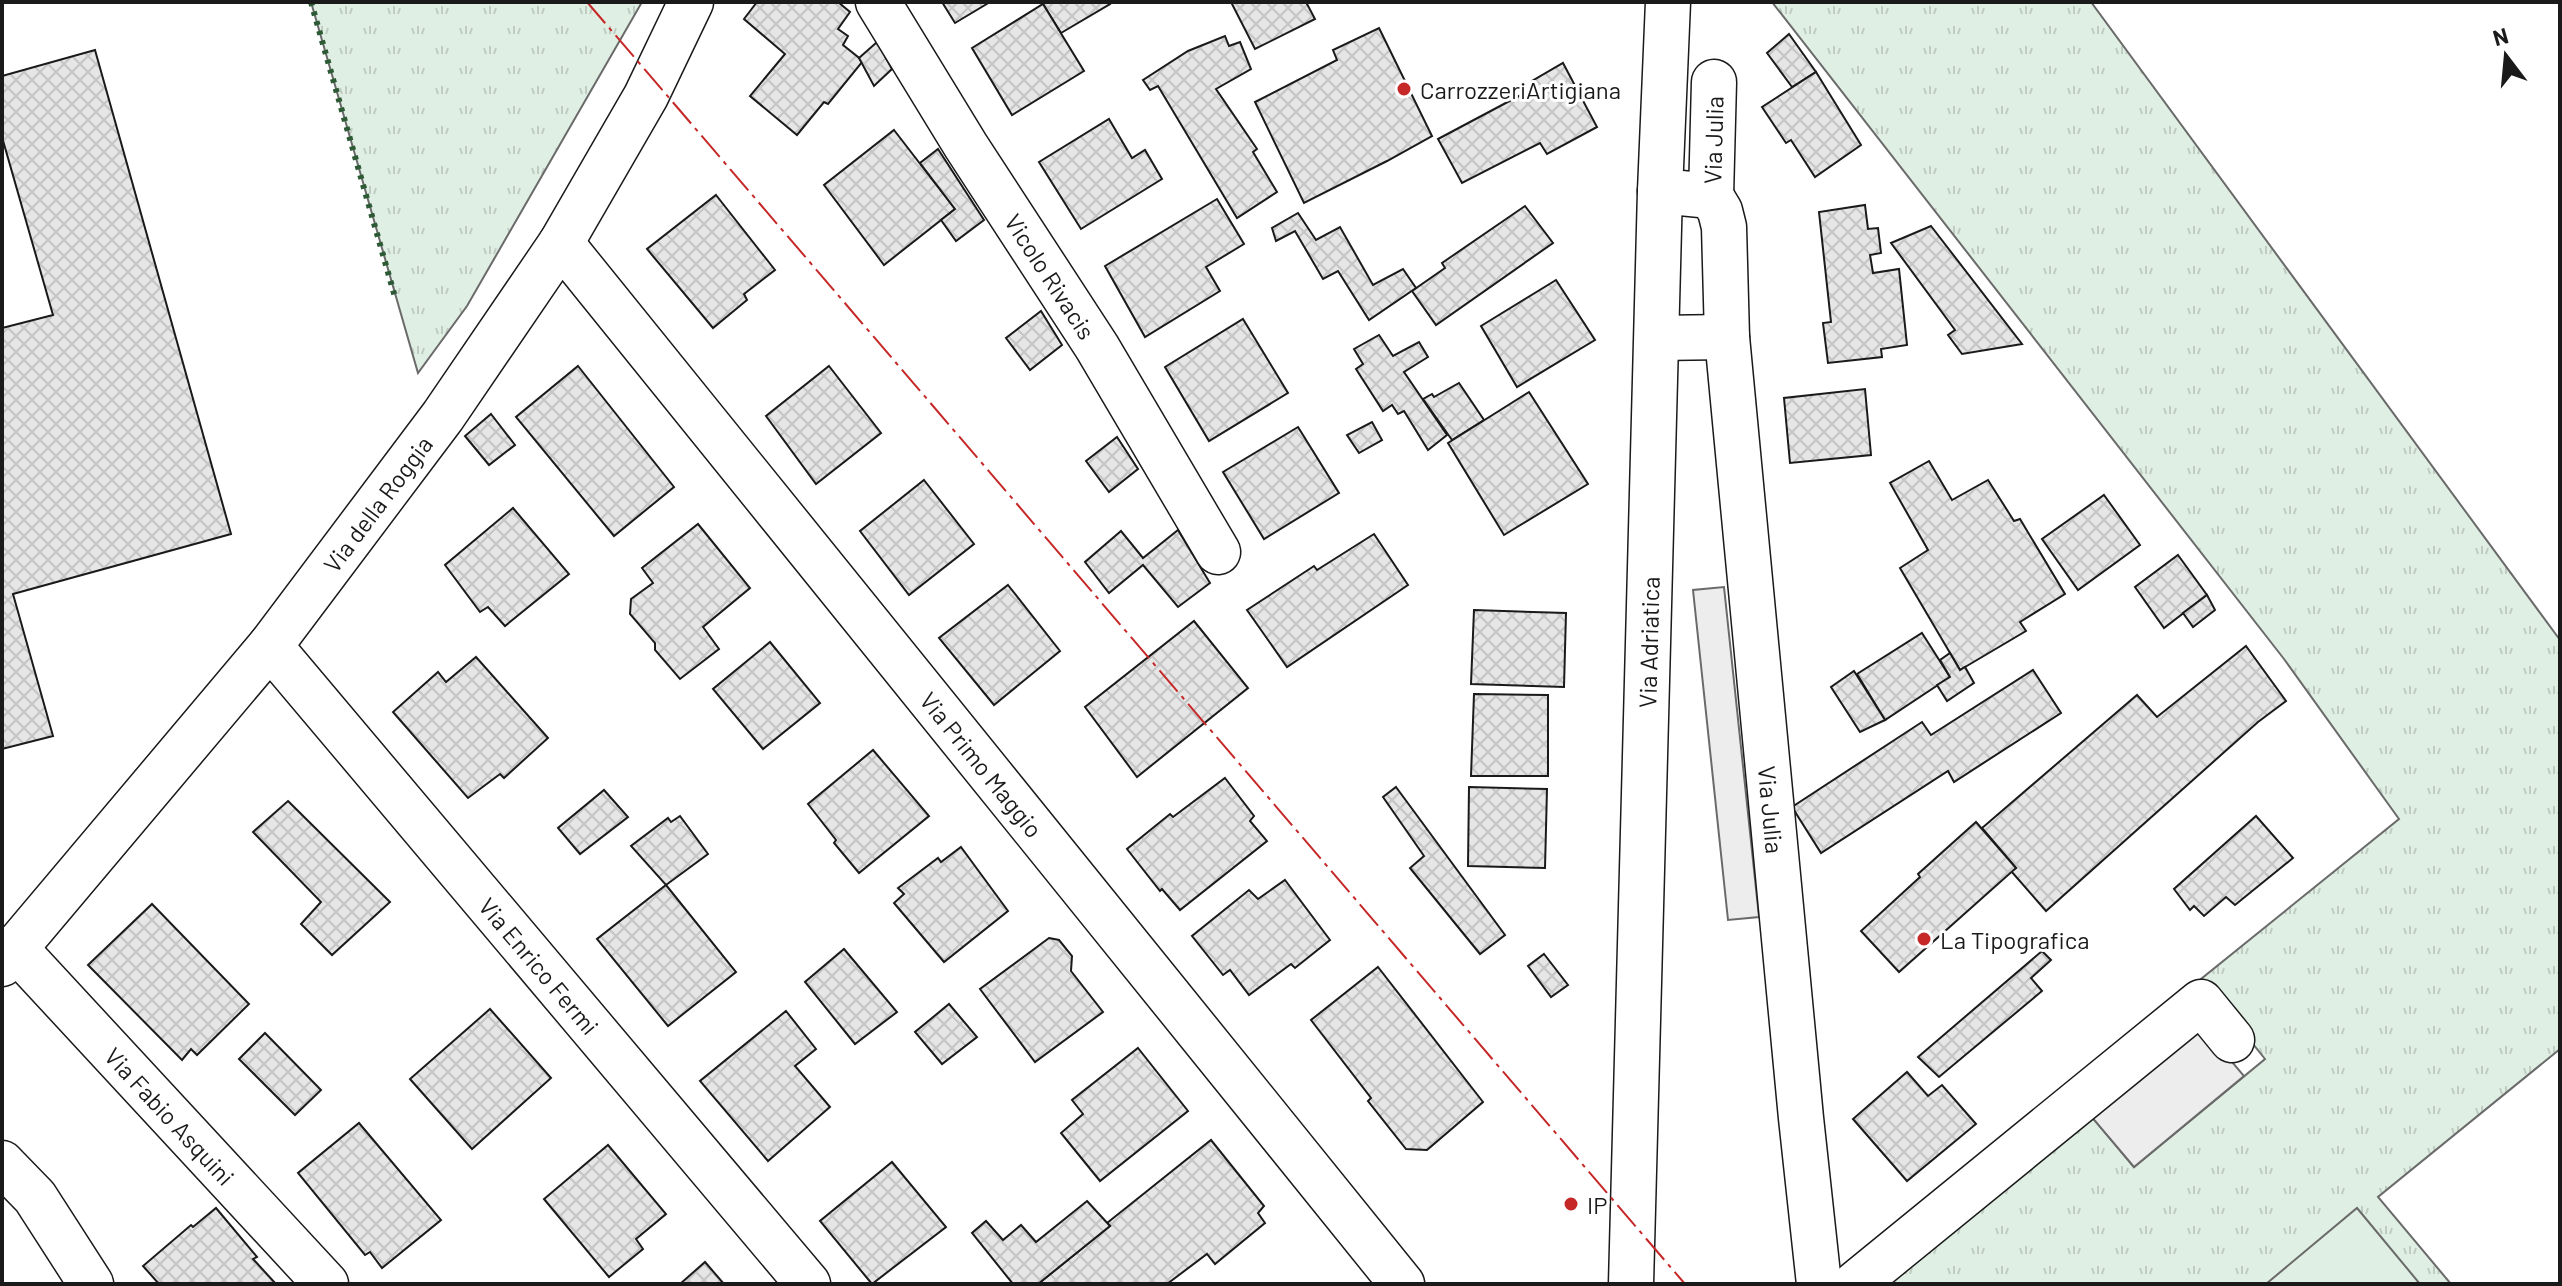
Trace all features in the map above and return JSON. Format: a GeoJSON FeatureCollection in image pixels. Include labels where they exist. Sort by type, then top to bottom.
{"type":"FeatureCollection","features":[{"type":"Feature","properties":{"kind":"street","name":"Via della Roggia"},"geometry":{"type":"LineString","coordinates":[[8,955],[270,646],[443,416],[561,243],[646,96],[691,2]]}},
{"type":"Feature","properties":{"kind":"street","name":"Vicolo Rivacis"},"geometry":{"type":"LineString","coordinates":[[878,2],[966,146],[1097,347],[1218,552]]}},
{"type":"Feature","properties":{"kind":"street","name":"Via Adriatica"},"geometry":{"type":"LineString","coordinates":[[1631,1284],[1660,191],[1668,2]]}},
{"type":"Feature","properties":{"kind":"street","name":"Via Julia"},"geometry":{"type":"LineString","coordinates":[[1714,82],[1711,196],[1720,211],[1724,227],[1727,337],[1819,1284]]}},
{"type":"Feature","properties":{"kind":"street","name":"Via Julia"},"geometry":{"type":"LineString","coordinates":[[1660,191],[1711,196]]}},
{"type":"Feature","properties":{"kind":"street","name":"Via Primo Maggio"},"geometry":{"type":"LineString","coordinates":[[561,243],[1402,1284]]}},
{"type":"Feature","properties":{"kind":"street"},"geometry":{"type":"LineString","coordinates":[[1657,338],[1727,337]]}},
{"type":"Feature","properties":{"kind":"street","name":"Via Enrico Fermi"},"geometry":{"type":"LineString","coordinates":[[270,646],[808,1284]]}},
{"type":"Feature","properties":{"kind":"street","name":"Via Fabio Asquini"},"geometry":{"type":"LineString","coordinates":[[8,955],[326,1284]]}},
{"type":"Feature","properties":{"kind":"street"},"geometry":{"type":"LineString","coordinates":[[1855,1284],[2201,1002],[2232,1040]]}},
{"type":"Feature","properties":{"kind":"street"},"geometry":{"type":"LineString","coordinates":[[2,1163],[35,1197],[91,1284]]}},
{"type":"Feature","properties":{"kind":"green space"},"geometry":{"type":"Polygon","coordinates":[[[311,2],[642,2],[467,306],[418,373],[311,2]]]}},
{"type":"Feature","properties":{"kind":"green space"},"geometry":{"type":"Polygon","coordinates":[[[1772,2],[2091,2],[2560,640],[2560,1049],[2378,1197],[2451,1284],[1882,1284],[2093,1118],[2134,1167],[2265,1059],[2201,979],[2399,819],[2284,659],[1772,2]]]}},
{"type":"Feature","properties":{"kind":"green space"},"geometry":{"type":"Polygon","coordinates":[[[2357,1208],[2420,1284],[2266,1284],[2357,1208]]]}},
{"type":"Feature","properties":{"kind":"shaded area"},"geometry":{"type":"Polygon","coordinates":[[[1724,587],[1759,917],[1728,920],[1693,590],[1724,587]]]}},
{"type":"Feature","properties":{"kind":"shaded area"},"geometry":{"type":"Polygon","coordinates":[[[2189,1011],[2244,1076],[2134,1167],[2079,1102],[2189,1011]]]}},
{"type":"Feature","properties":{"kind":"building"},"geometry":{"type":"Polygon","coordinates":[[[757,2],[838,2],[850,12],[838,29],[848,36],[843,45],[863,61],[828,104],[824,102],[797,135],[750,96],[785,54],[744,19],[757,2]]]}},
{"type":"Feature","properties":{"kind":"building"},"geometry":{"type":"Polygon","coordinates":[[[942,2],[990,2],[955,23],[942,2]]]}},
{"type":"Feature","properties":{"kind":"building"},"geometry":{"type":"Polygon","coordinates":[[[1231,2],[1306,2],[1315,19],[1255,49],[1231,2]]]}},
{"type":"Feature","properties":{"kind":"building"},"geometry":{"type":"Polygon","coordinates":[[[1043,4],[1110,4],[1061,33],[1043,4]]]}},
{"type":"Feature","properties":{"kind":"building"},"geometry":{"type":"Polygon","coordinates":[[[1043,4],[1084,71],[1012,115],[972,48],[1043,4]]]}},
{"type":"Feature","properties":{"kind":"building"},"geometry":{"type":"Polygon","coordinates":[[[1379,28],[1432,136],[1304,203],[1255,102],[1337,60],[1333,50],[1379,28]]]}},
{"type":"Feature","properties":{"kind":"building"},"geometry":{"type":"Polygon","coordinates":[[[1789,34],[1816,72],[1792,87],[1767,53],[1789,34]]]}},
{"type":"Feature","properties":{"kind":"building"},"geometry":{"type":"Polygon","coordinates":[[[1225,36],[1229,46],[1240,42],[1251,69],[1216,89],[1257,149],[1253,152],[1277,192],[1237,218],[1158,86],[1150,90],[1143,80],[1188,51],[1225,36]]]}},
{"type":"Feature","properties":{"kind":"building"},"geometry":{"type":"Polygon","coordinates":[[[877,42],[892,69],[874,86],[859,58],[877,42]]]}},
{"type":"Feature","properties":{"kind":"building"},"geometry":{"type":"Polygon","coordinates":[[[95,50],[231,534],[13,594],[53,736],[2,749],[2,328],[53,315],[2,137],[2,76],[95,50]]]}},
{"type":"Feature","properties":{"kind":"building"},"geometry":{"type":"Polygon","coordinates":[[[1563,63],[1597,127],[1547,154],[1540,143],[1462,183],[1438,139],[1534,88],[1532,81],[1563,63]]]}},
{"type":"Feature","properties":{"kind":"building"},"geometry":{"type":"Polygon","coordinates":[[[1816,72],[1861,145],[1815,177],[1791,140],[1786,143],[1762,107],[1816,72]]]}},
{"type":"Feature","properties":{"kind":"building"},"geometry":{"type":"Polygon","coordinates":[[[1109,119],[1132,158],[1145,150],[1162,179],[1081,229],[1039,162],[1109,119]]]}},
{"type":"Feature","properties":{"kind":"building"},"geometry":{"type":"Polygon","coordinates":[[[894,130],[955,209],[884,265],[824,185],[894,130]]]}},
{"type":"Feature","properties":{"kind":"building"},"geometry":{"type":"Polygon","coordinates":[[[938,149],[984,220],[956,241],[941,220],[955,209],[920,163],[938,149]]]}},
{"type":"Feature","properties":{"kind":"building"},"geometry":{"type":"Polygon","coordinates":[[[716,195],[775,270],[744,294],[747,300],[713,328],[647,249],[716,195]]]}},
{"type":"Feature","properties":{"kind":"building"},"geometry":{"type":"Polygon","coordinates":[[[1217,199],[1244,244],[1206,267],[1220,291],[1145,337],[1105,266],[1217,199]]]}},
{"type":"Feature","properties":{"kind":"building"},"geometry":{"type":"Polygon","coordinates":[[[1865,205],[1868,229],[1878,228],[1881,253],[1870,255],[1873,273],[1899,269],[1907,345],[1881,349],[1882,357],[1828,363],[1823,323],[1831,322],[1819,212],[1865,205]]]}},
{"type":"Feature","properties":{"kind":"building"},"geometry":{"type":"Polygon","coordinates":[[[1525,206],[1553,243],[1436,325],[1412,291],[1445,268],[1442,263],[1525,206]]]}},
{"type":"Feature","properties":{"kind":"building"},"geometry":{"type":"Polygon","coordinates":[[[1298,213],[1316,240],[1340,227],[1373,285],[1403,269],[1416,288],[1369,320],[1338,271],[1323,279],[1295,231],[1276,241],[1272,228],[1298,213]]]}},
{"type":"Feature","properties":{"kind":"building"},"geometry":{"type":"Polygon","coordinates":[[[1931,226],[2022,344],[1962,354],[1948,335],[1955,330],[1891,243],[1931,226]]]}},
{"type":"Feature","properties":{"kind":"building"},"geometry":{"type":"Polygon","coordinates":[[[1556,280],[1595,340],[1517,387],[1481,326],[1556,280]]]}},
{"type":"Feature","properties":{"kind":"building"},"geometry":{"type":"Polygon","coordinates":[[[1041,311],[1062,345],[1030,370],[1006,338],[1041,311]]]}},
{"type":"Feature","properties":{"kind":"building"},"geometry":{"type":"Polygon","coordinates":[[[1243,319],[1288,393],[1209,441],[1165,367],[1243,319]]]}},
{"type":"Feature","properties":{"kind":"building"},"geometry":{"type":"Polygon","coordinates":[[[1379,335],[1393,356],[1419,342],[1428,357],[1404,372],[1447,435],[1428,450],[1404,411],[1398,414],[1392,405],[1383,411],[1356,369],[1363,364],[1354,349],[1379,335]]]}},
{"type":"Feature","properties":{"kind":"building"},"geometry":{"type":"Polygon","coordinates":[[[578,366],[674,487],[614,536],[516,417],[578,366]]]}},
{"type":"Feature","properties":{"kind":"building"},"geometry":{"type":"Polygon","coordinates":[[[829,366],[881,433],[816,484],[766,416],[829,366]]]}},
{"type":"Feature","properties":{"kind":"building"},"geometry":{"type":"Polygon","coordinates":[[[1459,383],[1484,420],[1452,440],[1423,399],[1432,394],[1434,397],[1459,383]]]}},
{"type":"Feature","properties":{"kind":"building"},"geometry":{"type":"Polygon","coordinates":[[[1865,389],[1871,455],[1790,463],[1784,398],[1865,389]]]}},
{"type":"Feature","properties":{"kind":"building"},"geometry":{"type":"Polygon","coordinates":[[[1529,392],[1588,484],[1504,535],[1448,443],[1529,392]]]}},
{"type":"Feature","properties":{"kind":"building"},"geometry":{"type":"Polygon","coordinates":[[[491,414],[515,445],[489,465],[465,436],[491,414]]]}},
{"type":"Feature","properties":{"kind":"building"},"geometry":{"type":"Polygon","coordinates":[[[1372,422],[1382,440],[1359,453],[1347,435],[1372,422]]]}},
{"type":"Feature","properties":{"kind":"building"},"geometry":{"type":"Polygon","coordinates":[[[1298,427],[1339,493],[1264,539],[1223,472],[1298,427]]]}},
{"type":"Feature","properties":{"kind":"building"},"geometry":{"type":"Polygon","coordinates":[[[1117,437],[1138,469],[1109,492],[1086,461],[1117,437]]]}},
{"type":"Feature","properties":{"kind":"building"},"geometry":{"type":"Polygon","coordinates":[[[1929,461],[1952,500],[1988,480],[2014,521],[2020,519],[2065,594],[2020,622],[2026,631],[1960,670],[1900,568],[1928,550],[1890,483],[1929,461]]]}},
{"type":"Feature","properties":{"kind":"building"},"geometry":{"type":"Polygon","coordinates":[[[924,480],[974,544],[909,595],[860,531],[924,480]]]}},
{"type":"Feature","properties":{"kind":"building"},"geometry":{"type":"Polygon","coordinates":[[[2104,495],[2140,545],[2078,590],[2042,539],[2104,495]]]}},
{"type":"Feature","properties":{"kind":"building"},"geometry":{"type":"Polygon","coordinates":[[[513,508],[569,574],[505,626],[488,607],[480,612],[445,565],[513,508]]]}},
{"type":"Feature","properties":{"kind":"building"},"geometry":{"type":"Polygon","coordinates":[[[698,524],[750,588],[703,627],[719,649],[680,679],[630,614],[631,599],[653,583],[642,568],[698,524]]]}},
{"type":"Feature","properties":{"kind":"building"},"geometry":{"type":"Polygon","coordinates":[[[1178,530],[1210,583],[1178,607],[1143,565],[1109,593],[1085,562],[1121,531],[1143,558],[1178,530]]]}},
{"type":"Feature","properties":{"kind":"building"},"geometry":{"type":"Polygon","coordinates":[[[1374,534],[1408,585],[1287,667],[1247,610],[1314,566],[1317,570],[1374,534]]]}},
{"type":"Feature","properties":{"kind":"building"},"geometry":{"type":"Polygon","coordinates":[[[2178,555],[2207,595],[2164,628],[2135,587],[2178,555]]]}},
{"type":"Feature","properties":{"kind":"building"},"geometry":{"type":"Polygon","coordinates":[[[1008,585],[1060,651],[994,705],[939,638],[1008,585]]]}},
{"type":"Feature","properties":{"kind":"building"},"geometry":{"type":"Polygon","coordinates":[[[2207,595],[2215,610],[2193,627],[2183,613],[2207,595]]]}},
{"type":"Feature","properties":{"kind":"building"},"geometry":{"type":"Polygon","coordinates":[[[1474,610],[1566,613],[1564,687],[1471,684],[1474,610]]]}},
{"type":"Feature","properties":{"kind":"building"},"geometry":{"type":"Polygon","coordinates":[[[1194,621],[1248,688],[1137,777],[1085,707],[1194,621]]]}},
{"type":"Feature","properties":{"kind":"building"},"geometry":{"type":"Polygon","coordinates":[[[1922,633],[1950,677],[1885,720],[1857,674],[1922,633]]]}},
{"type":"Feature","properties":{"kind":"building"},"geometry":{"type":"Polygon","coordinates":[[[770,642],[820,703],[763,749],[713,689],[770,642]]]}},
{"type":"Feature","properties":{"kind":"building"},"geometry":{"type":"Polygon","coordinates":[[[2246,646],[2286,701],[2258,722],[2046,911],[2011,871],[2016,868],[1982,828],[2137,695],[2157,717],[2246,646]]]}},
{"type":"Feature","properties":{"kind":"building"},"geometry":{"type":"Polygon","coordinates":[[[1950,653],[1960,670],[1965,667],[1974,683],[1947,701],[1937,685],[1950,677],[1940,660],[1950,653]]]}},
{"type":"Feature","properties":{"kind":"building"},"geometry":{"type":"Polygon","coordinates":[[[476,657],[548,738],[504,778],[500,774],[468,798],[393,712],[438,672],[446,682],[476,657]]]}},
{"type":"Feature","properties":{"kind":"building"},"geometry":{"type":"Polygon","coordinates":[[[2033,670],[2061,713],[1954,782],[1948,771],[1821,853],[1792,807],[1922,722],[1931,735],[2033,670]]]}},
{"type":"Feature","properties":{"kind":"building"},"geometry":{"type":"Polygon","coordinates":[[[1854,671],[1885,720],[1860,732],[1831,687],[1854,671]]]}},
{"type":"Feature","properties":{"kind":"building"},"geometry":{"type":"Polygon","coordinates":[[[1474,694],[1548,695],[1548,776],[1471,776],[1474,694]]]}},
{"type":"Feature","properties":{"kind":"building"},"geometry":{"type":"Polygon","coordinates":[[[873,750],[929,816],[859,873],[808,804],[873,750]]]}},
{"type":"Feature","properties":{"kind":"building"},"geometry":{"type":"Polygon","coordinates":[[[1225,778],[1254,816],[1250,821],[1267,841],[1180,910],[1162,889],[1160,891],[1127,849],[1170,814],[1173,817],[1225,778]]]}},
{"type":"Feature","properties":{"kind":"building"},"geometry":{"type":"Polygon","coordinates":[[[1396,787],[1505,935],[1480,954],[1410,868],[1424,856],[1383,797],[1396,787]]]}},
{"type":"Feature","properties":{"kind":"building"},"geometry":{"type":"Polygon","coordinates":[[[1469,787],[1547,789],[1545,868],[1468,866],[1469,787]]]}},
{"type":"Feature","properties":{"kind":"building"},"geometry":{"type":"Polygon","coordinates":[[[604,790],[628,817],[580,854],[558,828],[604,790]]]}},
{"type":"Feature","properties":{"kind":"building"},"geometry":{"type":"Polygon","coordinates":[[[288,801],[390,902],[332,955],[301,924],[321,902],[253,832],[288,801]]]}},
{"type":"Feature","properties":{"kind":"building"},"geometry":{"type":"Polygon","coordinates":[[[680,816],[708,854],[666,885],[631,846],[668,818],[671,822],[680,816]]]}},
{"type":"Feature","properties":{"kind":"building"},"geometry":{"type":"Polygon","coordinates":[[[2256,816],[2293,858],[2235,905],[2226,897],[2204,916],[2194,906],[2190,910],[2174,889],[2256,816]]]}},
{"type":"Feature","properties":{"kind":"building"},"geometry":{"type":"Polygon","coordinates":[[[1976,822],[2016,868],[1899,972],[1861,931],[1976,822]]]}},
{"type":"Feature","properties":{"kind":"building"},"geometry":{"type":"Polygon","coordinates":[[[961,847],[1008,911],[944,962],[894,903],[904,894],[898,888],[938,858],[941,862],[961,847]]]}},
{"type":"Feature","properties":{"kind":"building"},"geometry":{"type":"Polygon","coordinates":[[[1285,880],[1330,940],[1295,968],[1291,964],[1249,995],[1230,970],[1223,975],[1192,936],[1249,890],[1258,899],[1285,880]]]}},
{"type":"Feature","properties":{"kind":"building"},"geometry":{"type":"Polygon","coordinates":[[[666,885],[736,972],[668,1026],[597,939],[666,885]]]}},
{"type":"Feature","properties":{"kind":"building"},"geometry":{"type":"Polygon","coordinates":[[[152,904],[249,1004],[197,1055],[191,1049],[182,1060],[88,965],[152,904]]]}},
{"type":"Feature","properties":{"kind":"building"},"geometry":{"type":"Polygon","coordinates":[[[1049,938],[1059,940],[1072,956],[1071,971],[1103,1012],[1035,1062],[980,989],[1049,938]]]}},
{"type":"Feature","properties":{"kind":"building"},"geometry":{"type":"Polygon","coordinates":[[[844,949],[897,1012],[855,1044],[805,982],[844,949]]]}},
{"type":"Feature","properties":{"kind":"building"},"geometry":{"type":"Polygon","coordinates":[[[2042,951],[2051,960],[2031,978],[2042,991],[1939,1077],[1918,1057],[2042,951]]]}},
{"type":"Feature","properties":{"kind":"building"},"geometry":{"type":"Polygon","coordinates":[[[1544,954],[1568,985],[1551,997],[1528,966],[1544,954]]]}},
{"type":"Feature","properties":{"kind":"building"},"geometry":{"type":"Polygon","coordinates":[[[1378,967],[1483,1102],[1427,1150],[1406,1149],[1311,1020],[1378,967]]]}},
{"type":"Feature","properties":{"kind":"building"},"geometry":{"type":"Polygon","coordinates":[[[949,1004],[977,1037],[942,1064],[915,1032],[949,1004]]]}},
{"type":"Feature","properties":{"kind":"building"},"geometry":{"type":"Polygon","coordinates":[[[490,1009],[551,1078],[472,1149],[410,1079],[490,1009]]]}},
{"type":"Feature","properties":{"kind":"building"},"geometry":{"type":"Polygon","coordinates":[[[786,1011],[816,1049],[795,1066],[830,1107],[768,1161],[700,1081],[786,1011]]]}},
{"type":"Feature","properties":{"kind":"building"},"geometry":{"type":"Polygon","coordinates":[[[265,1033],[321,1090],[295,1115],[239,1059],[265,1033]]]}},
{"type":"Feature","properties":{"kind":"building"},"geometry":{"type":"Polygon","coordinates":[[[1138,1048],[1188,1111],[1100,1181],[1061,1133],[1083,1114],[1072,1100],[1138,1048]]]}},
{"type":"Feature","properties":{"kind":"building"},"geometry":{"type":"Polygon","coordinates":[[[1907,1072],[1928,1096],[1942,1085],[1976,1124],[1907,1181],[1853,1119],[1907,1072]]]}},
{"type":"Feature","properties":{"kind":"building"},"geometry":{"type":"Polygon","coordinates":[[[359,1123],[441,1220],[382,1268],[370,1252],[365,1255],[298,1173],[359,1123]]]}},
{"type":"Feature","properties":{"kind":"building"},"geometry":{"type":"Polygon","coordinates":[[[1211,1140],[1264,1206],[1258,1213],[1265,1223],[1215,1264],[1207,1254],[1167,1284],[1038,1284],[1110,1226],[1107,1223],[1211,1140]]]}},
{"type":"Feature","properties":{"kind":"building"},"geometry":{"type":"Polygon","coordinates":[[[608,1145],[666,1214],[636,1239],[643,1249],[609,1277],[544,1199],[608,1145]]]}},
{"type":"Feature","properties":{"kind":"building"},"geometry":{"type":"Polygon","coordinates":[[[892,1162],[946,1227],[872,1284],[820,1221],[892,1162]]]}},
{"type":"Feature","properties":{"kind":"building"},"geometry":{"type":"Polygon","coordinates":[[[1087,1201],[1110,1226],[1038,1284],[1013,1284],[972,1233],[986,1221],[1003,1240],[1021,1225],[1036,1242],[1087,1201]]]}},
{"type":"Feature","properties":{"kind":"building"},"geometry":{"type":"Polygon","coordinates":[[[216,1208],[257,1257],[253,1259],[276,1284],[159,1284],[143,1266],[216,1208]]]}},
{"type":"Feature","properties":{"kind":"building"},"geometry":{"type":"Polygon","coordinates":[[[705,1262],[724,1284],[680,1284],[705,1262]]]}},
{"type":"Feature","properties":{"kind":"hedge"},"geometry":{"type":"LineString","coordinates":[[311,2],[395,297]]}},
{"type":"Feature","properties":{"kind":"power"},"geometry":{"type":"LineString","coordinates":[[587,2],[1685,1284]]}},
{"type":"Feature","properties":{"kind":"place","name":"CarrozzeriArtigiana"},"geometry":{"type":"Point","coordinates":[1404,89]}},
{"type":"Feature","properties":{"kind":"place","name":"La Tipografica"},"geometry":{"type":"Point","coordinates":[1924,939]}},
{"type":"Feature","properties":{"kind":"place","name":"IP"},"geometry":{"type":"Point","coordinates":[1571,1204]}}]}
